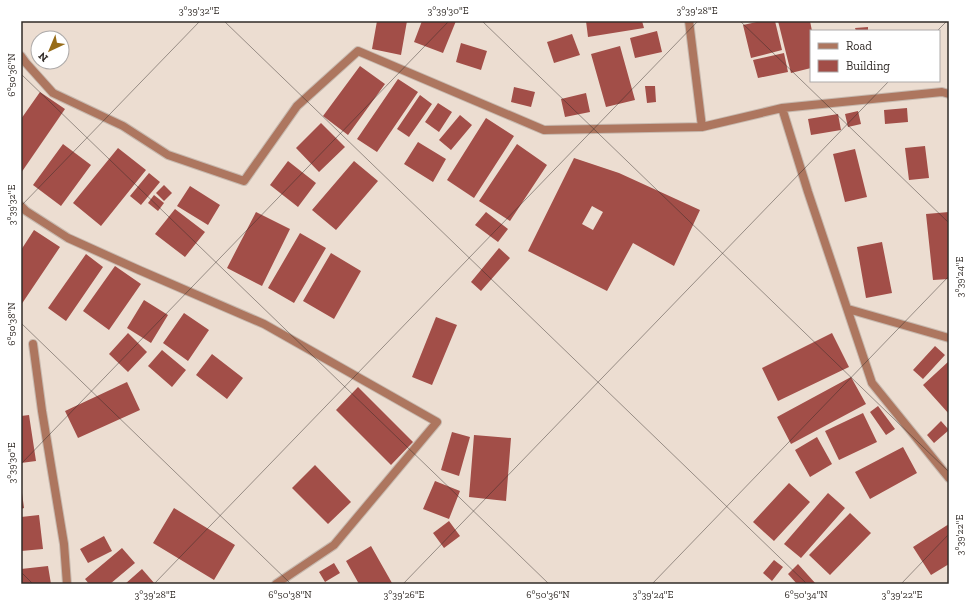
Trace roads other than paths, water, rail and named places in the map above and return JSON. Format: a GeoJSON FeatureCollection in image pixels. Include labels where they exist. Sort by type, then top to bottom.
{"type":"FeatureCollection","features":[{"type":"Feature","properties":{"kind":"street"},"geometry":{"type":"LineString","coordinates":[[689,21],[702,127]]}},
{"type":"Feature","properties":{"kind":"street"},"geometry":{"type":"LineString","coordinates":[[21,56],[53,93],[123,126],[168,155],[244,182],[297,106],[358,51],[544,130],[702,127],[782,108],[942,92],[949,94]]}},
{"type":"Feature","properties":{"kind":"street"},"geometry":{"type":"LineString","coordinates":[[782,108],[808,192],[872,383],[949,478]]}},
{"type":"Feature","properties":{"kind":"street"},"geometry":{"type":"LineString","coordinates":[[21,206],[26,211],[68,238],[264,324],[437,422],[334,545],[276,584]]}},
{"type":"Feature","properties":{"kind":"street"},"geometry":{"type":"LineString","coordinates":[[848,309],[949,338]]}},
{"type":"Feature","properties":{"kind":"street"},"geometry":{"type":"LineString","coordinates":[[33,344],[42,411],[64,544],[68,584]]}}]}
